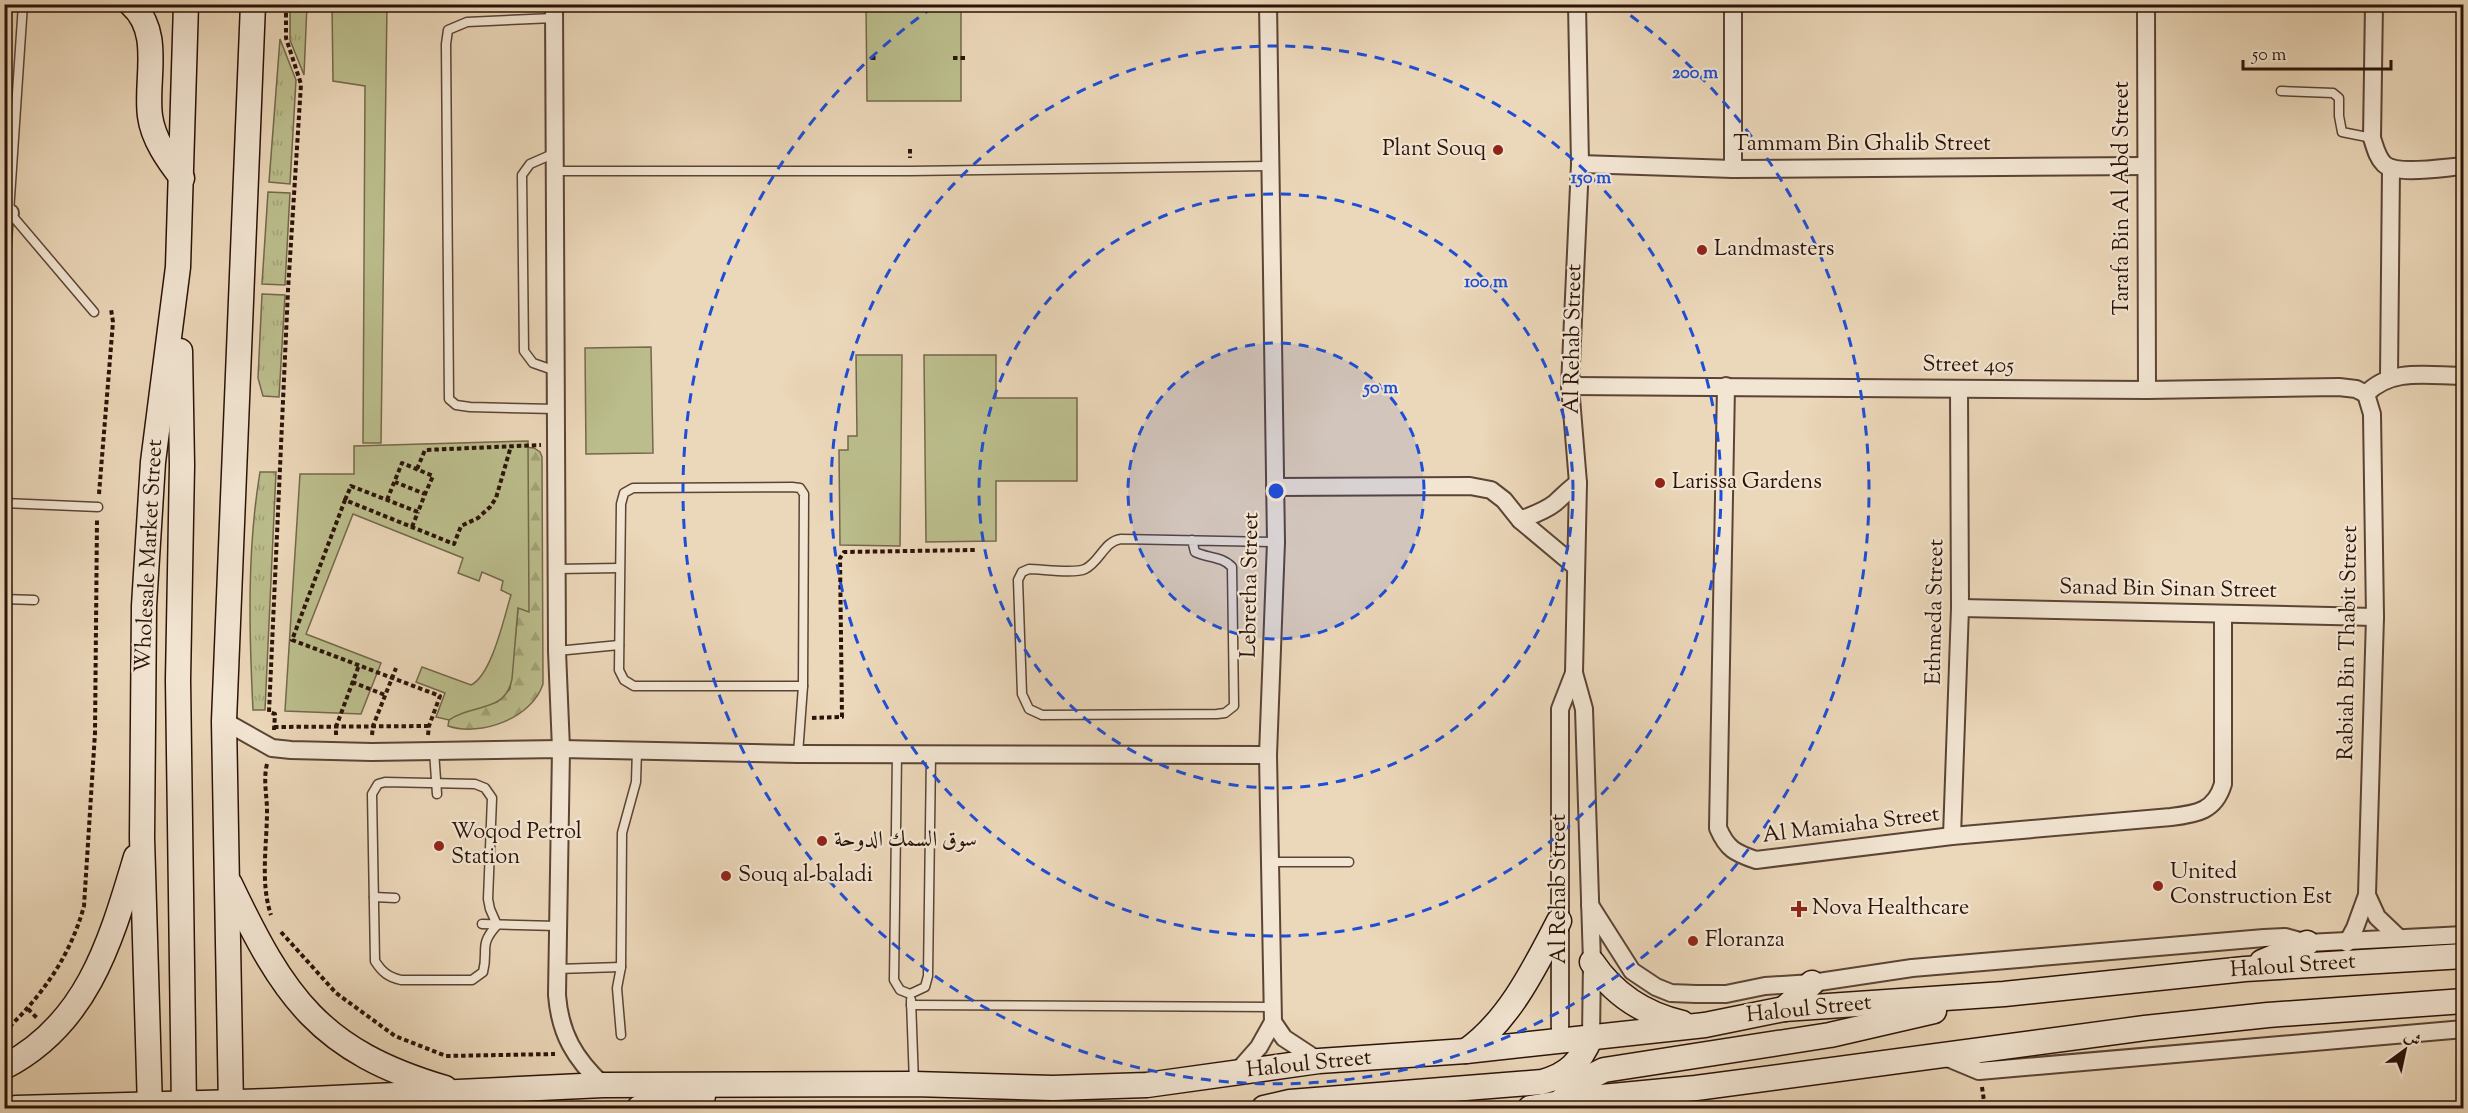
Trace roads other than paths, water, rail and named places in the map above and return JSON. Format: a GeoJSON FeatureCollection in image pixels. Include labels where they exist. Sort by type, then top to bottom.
{"type":"FeatureCollection","features":[{"type":"Feature","properties":{"kind":"main road"},"geometry":{"type":"LineString","coordinates":[[131,4],[144,20],[150,36],[148,88],[150,119],[166,158],[182,178]]}},
{"type":"Feature","properties":{"kind":"main road","name":"Wholesale Market Street"},"geometry":{"type":"LineString","coordinates":[[152,1107],[142,838],[144,606],[153,462],[178,267],[186,4]]}},
{"type":"Feature","properties":{"kind":"main road"},"geometry":{"type":"LineString","coordinates":[[228,1107],[224,721],[253,4]]}},
{"type":"Feature","properties":{"kind":"main road"},"geometry":{"type":"LineString","coordinates":[[178,267],[182,465],[178,692],[184,1106]]}},
{"type":"Feature","properties":{"kind":"main road"},"geometry":{"type":"LineString","coordinates":[[4,1067],[40,1044],[67,1016],[90,985],[106,950],[142,838]]}},
{"type":"Feature","properties":{"kind":"main road"},"geometry":{"type":"LineString","coordinates":[[226,875],[258,941],[283,982],[312,1017],[347,1046],[376,1063],[416,1079],[465,1093]]}},
{"type":"Feature","properties":{"kind":"main road"},"geometry":{"type":"LineString","coordinates":[[1466,1051],[1488,1033],[1504,1013],[1530,974],[1559,921]]}},
{"type":"Feature","properties":{"kind":"main road"},"geometry":{"type":"LineString","coordinates":[[2245,969],[2307,943]]}},
{"type":"Feature","properties":{"kind":"main road","name":"Haloul Street"},"geometry":{"type":"LineString","coordinates":[[16,1108],[228,1107],[603,1085],[914,1084],[1053,1088],[1147,1085],[1319,1061],[1466,1051],[1705,1024],[1784,1009],[2004,994],[2245,969],[2463,956]]}},
{"type":"Feature","properties":{"kind":"main road"},"geometry":{"type":"LineString","coordinates":[[1592,962],[1614,989],[1646,1012],[1682,1023],[1705,1024]]}},
{"type":"Feature","properties":{"kind":"main road"},"geometry":{"type":"LineString","coordinates":[[1784,1009],[1812,983]]}},
{"type":"Feature","properties":{"kind":"main road"},"geometry":{"type":"LineString","coordinates":[[1591,1094],[1604,1070],[1830,1035],[2004,994]]}},
{"type":"Feature","properties":{"kind":"main road","name":"Haloul Street"},"geometry":{"type":"LineString","coordinates":[[1530,1108],[1558,1106],[1591,1094],[1696,1088],[2145,1028],[2268,1015],[2463,1001]]}},
{"type":"Feature","properties":{"kind":"main road"},"geometry":{"type":"LineString","coordinates":[[1264,1108],[1290,1102],[1508,1086],[1559,1077],[1576,1065],[1591,1037]]}},
{"type":"Feature","properties":{"kind":"main road","name":"Al Rehab Street"},"geometry":{"type":"LineString","coordinates":[[1591,1037],[1591,1094]]}},
{"type":"Feature","properties":{"kind":"main road","name":"Al Rehab Street"},"geometry":{"type":"LineString","coordinates":[[1558,1106],[1560,1040]]}},
{"type":"Feature","properties":{"kind":"main road"},"geometry":{"type":"LineString","coordinates":[[639,1108],[758,1086]]}},
{"type":"Feature","properties":{"kind":"main road"},"geometry":{"type":"LineString","coordinates":[[1675,1108],[1696,1088]]}},
{"type":"Feature","properties":{"kind":"street","name":"Lebretha Street"},"geometry":{"type":"LineString","coordinates":[[1268,4],[1276,542],[1268,755],[1273,1015]]}},
{"type":"Feature","properties":{"kind":"street","name":"Al Rehab Street"},"geometry":{"type":"LineString","coordinates":[[1577,4],[1580,164],[1570,386],[1578,483],[1574,673],[1584,709],[1588,901],[1592,962],[1591,1037]]}},
{"type":"Feature","properties":{"kind":"street"},"geometry":{"type":"LineString","coordinates":[[1733,4],[1733,169]]}},
{"type":"Feature","properties":{"kind":"street","name":"Tarafa Bin Al Abd Street"},"geometry":{"type":"LineString","coordinates":[[2146,4],[2147,390]]}},
{"type":"Feature","properties":{"kind":"street"},"geometry":{"type":"LineString","coordinates":[[2374,4],[2373,138],[2378,156],[2385,165],[2403,170],[2463,166]]}},
{"type":"Feature","properties":{"kind":"street"},"geometry":{"type":"LineString","coordinates":[[554,11],[557,651],[561,749],[557,926],[559,1016],[564,1035],[574,1053],[603,1085]]}},
{"type":"Feature","properties":{"kind":"street","name":"Tammam Bin Ghalib Street"},"geometry":{"type":"LineString","coordinates":[[1580,164],[1733,169],[2145,166]]}},
{"type":"Feature","properties":{"kind":"street"},"geometry":{"type":"LineString","coordinates":[[2388,377],[2391,168]]}},
{"type":"Feature","properties":{"kind":"street"},"geometry":{"type":"LineString","coordinates":[[2366,394],[2388,377],[2401,375],[2463,376]]}},
{"type":"Feature","properties":{"kind":"street","name":"Street 405"},"geometry":{"type":"LineString","coordinates":[[1570,386],[2147,390],[2339,387],[2356,389],[2366,394]]}},
{"type":"Feature","properties":{"kind":"street","name":"Al Mamiaha Street"},"geometry":{"type":"LineString","coordinates":[[1726,386],[1718,828],[1732,850],[1756,860],[1952,836],[2188,815],[2211,806],[2219,796],[2224,769],[2223,614]]}},
{"type":"Feature","properties":{"kind":"street","name":"Ethmeda Street"},"geometry":{"type":"LineString","coordinates":[[1952,836],[1960,608],[1959,389]]}},
{"type":"Feature","properties":{"kind":"street","name":"Rabiah Bin Thabit Street"},"geometry":{"type":"LineString","coordinates":[[2346,943],[2355,928],[2367,895],[2375,616],[2372,414],[2366,394]]}},
{"type":"Feature","properties":{"kind":"street"},"geometry":{"type":"LineString","coordinates":[[1520,520],[1552,505],[1578,483]]}},
{"type":"Feature","properties":{"kind":"street"},"geometry":{"type":"LineString","coordinates":[[1275,487],[1470,486],[1491,490],[1504,500],[1520,520],[1575,566]]}},
{"type":"Feature","properties":{"kind":"street","name":"Sanad Bin Sinan Street"},"geometry":{"type":"LineString","coordinates":[[1960,608],[2375,616]]}},
{"type":"Feature","properties":{"kind":"street","name":"Al Rehab Street"},"geometry":{"type":"LineString","coordinates":[[1560,1040],[1560,709],[1574,673]]}},
{"type":"Feature","properties":{"kind":"street"},"geometry":{"type":"LineString","coordinates":[[224,721],[272,748],[335,752],[561,749],[798,754],[1268,755]]}},
{"type":"Feature","properties":{"kind":"street"},"geometry":{"type":"LineString","coordinates":[[2367,895],[2377,917],[2398,938]]}},
{"type":"Feature","properties":{"kind":"street","name":"Haloul Street"},"geometry":{"type":"LineString","coordinates":[[1588,901],[1611,941],[1632,971],[1656,987],[1671,993],[1726,994],[1912,968],[2246,939],[2285,937],[2307,943],[2346,943],[2463,935]]}},
{"type":"Feature","properties":{"kind":"street"},"geometry":{"type":"LineString","coordinates":[[1273,1015],[1284,1038],[1319,1061]]}},
{"type":"Feature","properties":{"kind":"street"},"geometry":{"type":"LineString","coordinates":[[1237,1072],[1259,1047],[1273,1015]]}},
{"type":"Feature","properties":{"kind":"street","name":"Haloul Street"},"geometry":{"type":"LineString","coordinates":[[1942,1056],[1979,1071],[2463,1029]]}},
{"type":"Feature","properties":{"kind":"lane"},"geometry":{"type":"LineString","coordinates":[[4,287],[7,213],[23,4]]}},
{"type":"Feature","properties":{"kind":"lane"},"geometry":{"type":"LineString","coordinates":[[554,11],[456,25],[448,30],[446,56],[449,399],[456,405],[470,407],[556,409]]}},
{"type":"Feature","properties":{"kind":"lane"},"geometry":{"type":"LineString","coordinates":[[2281,91],[2333,93],[2339,98],[2338,116],[2342,132],[2373,138]]}},
{"type":"Feature","properties":{"kind":"lane"},"geometry":{"type":"LineString","coordinates":[[4,117],[15,118]]}},
{"type":"Feature","properties":{"kind":"lane"},"geometry":{"type":"LineString","coordinates":[[555,153],[530,164],[522,175],[522,187],[524,351],[533,363],[556,371]]}},
{"type":"Feature","properties":{"kind":"lane"},"geometry":{"type":"LineString","coordinates":[[555,171],[910,171],[1269,166]]}},
{"type":"Feature","properties":{"kind":"lane"},"geometry":{"type":"LineString","coordinates":[[7,213],[93,312]]}},
{"type":"Feature","properties":{"kind":"lane"},"geometry":{"type":"LineString","coordinates":[[798,754],[803,686],[804,494],[800,488],[633,488],[624,493],[621,504],[619,568],[619,670],[624,680],[634,686],[803,686]]}},
{"type":"Feature","properties":{"kind":"lane"},"geometry":{"type":"LineString","coordinates":[[4,503],[98,507]]}},
{"type":"Feature","properties":{"kind":"lane"},"geometry":{"type":"LineString","coordinates":[[1192,540],[1196,552],[1221,559],[1232,567],[1234,706],[1225,713],[1217,714],[1042,715],[1029,709],[1022,694],[1018,580],[1022,573],[1029,569],[1080,571],[1088,568],[1115,540],[1192,540],[1276,542]]}},
{"type":"Feature","properties":{"kind":"lane"},"geometry":{"type":"LineString","coordinates":[[557,569],[619,568]]}},
{"type":"Feature","properties":{"kind":"lane"},"geometry":{"type":"LineString","coordinates":[[4,599],[34,600]]}},
{"type":"Feature","properties":{"kind":"lane"},"geometry":{"type":"LineString","coordinates":[[557,651],[619,645]]}},
{"type":"Feature","properties":{"kind":"lane"},"geometry":{"type":"LineString","coordinates":[[621,1035],[617,988],[621,967],[622,832],[636,782],[638,750]]}},
{"type":"Feature","properties":{"kind":"lane"},"geometry":{"type":"LineString","coordinates":[[430,751],[436,794]]}},
{"type":"Feature","properties":{"kind":"lane"},"geometry":{"type":"LineString","coordinates":[[897,754],[894,980],[900,990],[910,994],[925,987],[928,976],[931,754]]}},
{"type":"Feature","properties":{"kind":"lane"},"geometry":{"type":"LineString","coordinates":[[436,782],[475,784],[485,788],[492,798],[488,900],[498,925],[486,939],[483,949],[484,966],[478,977],[464,981],[401,980],[389,977],[380,970],[375,961],[372,794],[378,784],[436,782]]}},
{"type":"Feature","properties":{"kind":"lane"},"geometry":{"type":"LineString","coordinates":[[1270,862],[1349,862]]}},
{"type":"Feature","properties":{"kind":"lane"},"geometry":{"type":"LineString","coordinates":[[374,897],[395,898]]}},
{"type":"Feature","properties":{"kind":"lane"},"geometry":{"type":"LineString","coordinates":[[482,924],[557,926]]}},
{"type":"Feature","properties":{"kind":"lane"},"geometry":{"type":"LineString","coordinates":[[557,969],[621,967]]}},
{"type":"Feature","properties":{"kind":"lane"},"geometry":{"type":"LineString","coordinates":[[910,994],[914,1084]]}},
{"type":"Feature","properties":{"kind":"lane"},"geometry":{"type":"LineString","coordinates":[[911,1005],[1273,1015]]}},
{"type":"Feature","properties":{"kind":"place","name":"Plant Souq"},"geometry":{"type":"Point","coordinates":[1498,150]}},
{"type":"Feature","properties":{"kind":"place","name":"Landmasters"},"geometry":{"type":"Point","coordinates":[1702,250]}},
{"type":"Feature","properties":{"kind":"place","name":"Larissa Gardens"},"geometry":{"type":"Point","coordinates":[1660,483]}},
{"type":"Feature","properties":{"kind":"place","name":"سوق السمك الدوحة"},"geometry":{"type":"Point","coordinates":[822,841]}},
{"type":"Feature","properties":{"kind":"place","name":"Woqod Petrol Station"},"geometry":{"type":"Point","coordinates":[439,846]}},
{"type":"Feature","properties":{"kind":"place","name":"Souq al-baladi"},"geometry":{"type":"Point","coordinates":[726,876]}},
{"type":"Feature","properties":{"kind":"place","name":"United Construction Est"},"geometry":{"type":"Point","coordinates":[2158,886]}},
{"type":"Feature","properties":{"kind":"place","name":"Nova Healthcare"},"geometry":{"type":"Point","coordinates":[1799,909]}},
{"type":"Feature","properties":{"kind":"place","name":"Floranza"},"geometry":{"type":"Point","coordinates":[1693,941]}}]}
